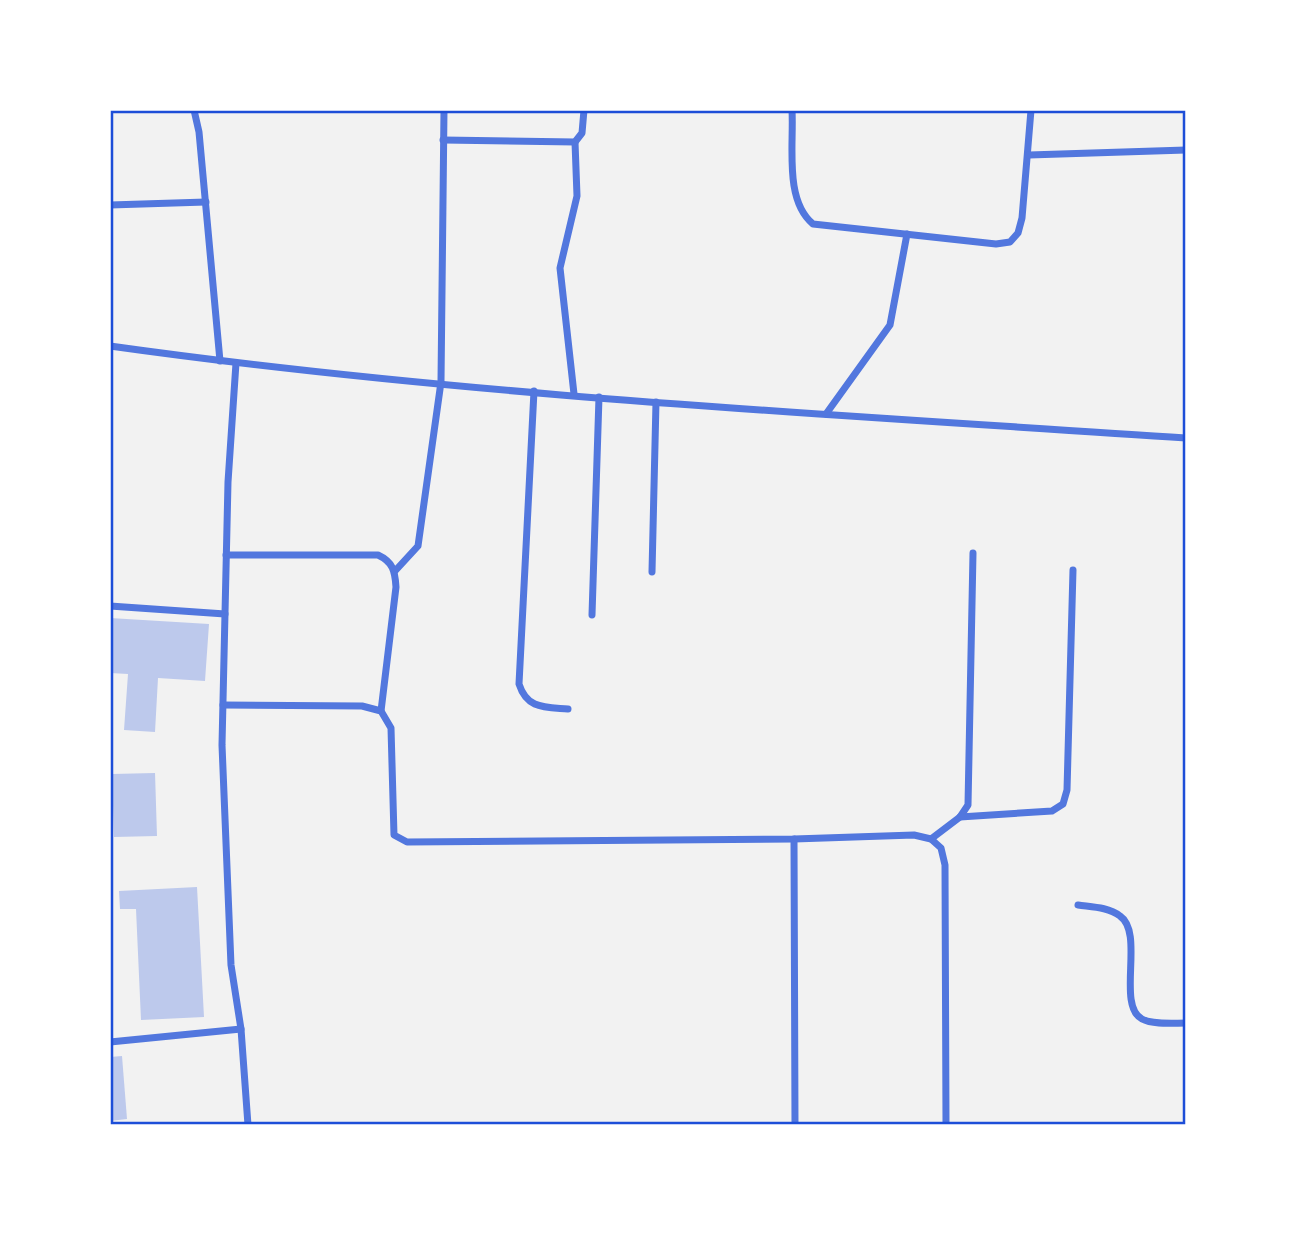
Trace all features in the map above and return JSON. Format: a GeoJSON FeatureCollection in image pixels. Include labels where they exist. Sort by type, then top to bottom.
{"type":"FeatureCollection","features":[{"type":"Feature","properties":{"kind":"street"},"geometry":{"type":"LineString","coordinates":[[194,110],[200,132],[220,361]]}},
{"type":"Feature","properties":{"kind":"street"},"geometry":{"type":"LineString","coordinates":[[395,571],[418,546],[441,382],[444,110]]}},
{"type":"Feature","properties":{"kind":"street"},"geometry":{"type":"LineString","coordinates":[[574,394],[561,268],[577,195],[575,142],[582,133],[584,110]]}},
{"type":"Feature","properties":{"kind":"street"},"geometry":{"type":"LineString","coordinates":[[792,110],[795,196],[801,214],[813,224],[996,244],[1010,242],[1018,233],[1022,218],[1031,110]]}},
{"type":"Feature","properties":{"kind":"street"},"geometry":{"type":"LineString","coordinates":[[443,140],[575,142]]}},
{"type":"Feature","properties":{"kind":"street"},"geometry":{"type":"LineString","coordinates":[[1028,155],[1186,150]]}},
{"type":"Feature","properties":{"kind":"street"},"geometry":{"type":"LineString","coordinates":[[110,205],[206,202]]}},
{"type":"Feature","properties":{"kind":"street"},"geometry":{"type":"LineString","coordinates":[[826,414],[890,324],[895,312],[907,234]]}},
{"type":"Feature","properties":{"kind":"street"},"geometry":{"type":"LineString","coordinates":[[110,345],[236,363],[656,402],[1186,438]]}},
{"type":"Feature","properties":{"kind":"street"},"geometry":{"type":"LineString","coordinates":[[236,363],[226,555],[222,745],[231,965],[241,1029],[248,1125]]}},
{"type":"Feature","properties":{"kind":"street"},"geometry":{"type":"LineString","coordinates":[[534,391],[519,684],[523,697],[531,704],[568,709]]}},
{"type":"Feature","properties":{"kind":"street"},"geometry":{"type":"LineString","coordinates":[[592,615],[599,397]]}},
{"type":"Feature","properties":{"kind":"street"},"geometry":{"type":"LineString","coordinates":[[652,572],[656,402]]}},
{"type":"Feature","properties":{"kind":"street"},"geometry":{"type":"LineString","coordinates":[[931,839],[960,817],[968,806],[973,553]]}},
{"type":"Feature","properties":{"kind":"street"},"geometry":{"type":"LineString","coordinates":[[226,555],[378,555],[388,560],[395,571],[396,587],[381,711],[391,728],[394,835],[407,842],[794,839],[895,834],[931,839],[942,848],[946,865],[946,1125]]}},
{"type":"Feature","properties":{"kind":"street"},"geometry":{"type":"LineString","coordinates":[[960,817],[1052,811],[1063,804],[1067,790],[1073,569]]}},
{"type":"Feature","properties":{"kind":"street"},"geometry":{"type":"LineString","coordinates":[[110,606],[225,614]]}},
{"type":"Feature","properties":{"kind":"street"},"geometry":{"type":"LineString","coordinates":[[223,705],[362,706],[381,711]]}},
{"type":"Feature","properties":{"kind":"street"},"geometry":{"type":"LineString","coordinates":[[794,839],[795,1125]]}},
{"type":"Feature","properties":{"kind":"street"},"geometry":{"type":"LineString","coordinates":[[1078,905],[1110,911],[1123,917],[1129,932],[1132,1000],[1136,1014],[1144,1021],[1186,1023]]}},
{"type":"Feature","properties":{"kind":"street"},"geometry":{"type":"LineString","coordinates":[[110,1042],[241,1029]]}},
{"type":"Feature","properties":{"kind":"building"},"geometry":{"type":"Polygon","coordinates":[[[110,618],[209,624],[205,681],[158,678],[155,732],[124,730],[128,674],[110,673],[110,618]]]}},
{"type":"Feature","properties":{"kind":"building"},"geometry":{"type":"Polygon","coordinates":[[[155,773],[157,836],[114,837],[112,774],[155,773]]]}},
{"type":"Feature","properties":{"kind":"building"},"geometry":{"type":"Polygon","coordinates":[[[197,887],[204,1017],[141,1020],[136,909],[120,909],[119,891],[197,887]]]}},
{"type":"Feature","properties":{"kind":"building"},"geometry":{"type":"Polygon","coordinates":[[[122,1056],[127,1119],[110,1121],[110,1057],[122,1056]]]}}]}
